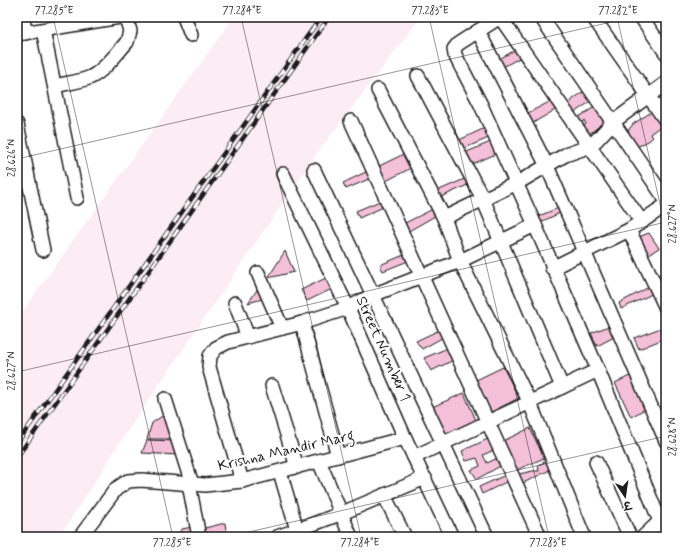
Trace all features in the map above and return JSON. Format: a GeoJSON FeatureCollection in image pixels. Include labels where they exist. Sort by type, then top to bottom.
{"type":"FeatureCollection","features":[{"type":"Feature","properties":{"kind":"street"},"geometry":{"type":"LineString","coordinates":[[23,17],[21,33],[120,17]]}},
{"type":"Feature","properties":{"kind":"street"},"geometry":{"type":"LineString","coordinates":[[55,86],[93,76],[127,42],[130,31],[126,17]]}},
{"type":"Feature","properties":{"kind":"street"},"geometry":{"type":"LineString","coordinates":[[184,17],[191,35]]}},
{"type":"Feature","properties":{"kind":"street"},"geometry":{"type":"LineString","coordinates":[[642,222],[500,17],[458,44],[454,49],[455,55],[481,105],[535,225],[552,268],[598,370],[662,521],[666,536]]}},
{"type":"Feature","properties":{"kind":"street"},"geometry":{"type":"LineString","coordinates":[[542,17],[666,200]]}},
{"type":"Feature","properties":{"kind":"street"},"geometry":{"type":"LineString","coordinates":[[593,17],[666,121]]}},
{"type":"Feature","properties":{"kind":"street"},"geometry":{"type":"LineString","coordinates":[[641,17],[666,53]]}},
{"type":"Feature","properties":{"kind":"street"},"geometry":{"type":"LineString","coordinates":[[43,30],[77,198]]}},
{"type":"Feature","properties":{"kind":"street"},"geometry":{"type":"LineString","coordinates":[[478,31],[547,166],[666,441]]}},
{"type":"Feature","properties":{"kind":"street"},"geometry":{"type":"LineString","coordinates":[[418,76],[483,199],[562,387]]}},
{"type":"Feature","properties":{"kind":"street"},"geometry":{"type":"LineString","coordinates":[[444,218],[516,184],[565,155],[590,146],[613,122],[666,83]]}},
{"type":"Feature","properties":{"kind":"street"},"geometry":{"type":"LineString","coordinates":[[378,90],[444,218],[460,260],[530,403],[584,537]]}},
{"type":"Feature","properties":{"kind":"street"},"geometry":{"type":"LineString","coordinates":[[350,121],[422,275],[540,537]]}},
{"type":"Feature","properties":{"kind":"street"},"geometry":{"type":"LineString","coordinates":[[17,124],[21,166],[43,250]]}},
{"type":"Feature","properties":{"kind":"street"},"geometry":{"type":"LineString","coordinates":[[314,170],[487,537]]}},
{"type":"Feature","properties":{"kind":"street","name":"Street Number 1"},"geometry":{"type":"LineString","coordinates":[[283,174],[348,308],[405,438],[452,537]]}},
{"type":"Feature","properties":{"kind":"street"},"geometry":{"type":"LineString","coordinates":[[552,268],[629,230],[666,205]]}},
{"type":"Feature","properties":{"kind":"street"},"geometry":{"type":"LineString","coordinates":[[242,481],[209,367],[210,356],[216,348],[228,342],[302,323],[348,308],[373,295],[460,260],[535,225]]}},
{"type":"Feature","properties":{"kind":"street"},"geometry":{"type":"LineString","coordinates":[[629,230],[666,308]]}},
{"type":"Feature","properties":{"kind":"street"},"geometry":{"type":"LineString","coordinates":[[258,273],[282,328]]}},
{"type":"Feature","properties":{"kind":"street"},"geometry":{"type":"LineString","coordinates":[[235,303],[248,337]]}},
{"type":"Feature","properties":{"kind":"street"},"geometry":{"type":"LineString","coordinates":[[302,323],[338,456]]}},
{"type":"Feature","properties":{"kind":"street"},"geometry":{"type":"LineString","coordinates":[[414,457],[598,370]]}},
{"type":"Feature","properties":{"kind":"street"},"geometry":{"type":"LineString","coordinates":[[272,386],[297,467]]}},
{"type":"Feature","properties":{"kind":"street"},"geometry":{"type":"LineString","coordinates":[[166,399],[191,484],[199,537]]}},
{"type":"Feature","properties":{"kind":"street","name":"Krishna Mandir Marg"},"geometry":{"type":"LineString","coordinates":[[80,537],[116,489],[128,481],[142,480],[205,485],[242,481],[405,438]]}},
{"type":"Feature","properties":{"kind":"street"},"geometry":{"type":"LineString","coordinates":[[320,461],[340,514],[351,537]]}},
{"type":"Feature","properties":{"kind":"street"},"geometry":{"type":"LineString","coordinates":[[596,462],[630,537]]}},
{"type":"Feature","properties":{"kind":"street"},"geometry":{"type":"LineString","coordinates":[[280,472],[299,533]]}},
{"type":"Feature","properties":{"kind":"street"},"geometry":{"type":"LineString","coordinates":[[277,537],[299,533],[425,478]]}},
{"type":"Feature","properties":{"kind":"street"},"geometry":{"type":"LineString","coordinates":[[384,495],[404,537]]}},
{"type":"Feature","properties":{"kind":"street"},"geometry":{"type":"LineString","coordinates":[[643,537],[662,521]]}},
{"type":"Feature","properties":{"kind":"shaded area"},"geometry":{"type":"Polygon","coordinates":[[[234,17],[421,17],[315,156],[133,423],[59,537],[17,537],[17,319],[234,17]]]}},
{"type":"Feature","properties":{"kind":"building"},"geometry":{"type":"Polygon","coordinates":[[[519,48],[523,56],[503,67],[499,59],[519,48]]]}},
{"type":"Feature","properties":{"kind":"building"},"geometry":{"type":"Polygon","coordinates":[[[586,90],[593,100],[572,114],[567,108],[573,99],[586,90]]]}},
{"type":"Feature","properties":{"kind":"building"},"geometry":{"type":"Polygon","coordinates":[[[555,99],[560,107],[533,123],[526,114],[555,99]]]}},
{"type":"Feature","properties":{"kind":"building"},"geometry":{"type":"Polygon","coordinates":[[[598,105],[607,120],[588,135],[582,128],[586,124],[584,120],[582,123],[577,118],[598,105]]]}},
{"type":"Feature","properties":{"kind":"building"},"geometry":{"type":"Polygon","coordinates":[[[656,109],[665,123],[650,134],[653,137],[650,140],[637,147],[627,132],[633,124],[656,109]]]}},
{"type":"Feature","properties":{"kind":"building"},"geometry":{"type":"Polygon","coordinates":[[[487,127],[491,137],[460,150],[455,142],[487,127]]]}},
{"type":"Feature","properties":{"kind":"building"},"geometry":{"type":"Polygon","coordinates":[[[493,141],[498,153],[468,166],[462,154],[493,141]]]}},
{"type":"Feature","properties":{"kind":"building"},"geometry":{"type":"Polygon","coordinates":[[[408,152],[415,166],[384,182],[377,167],[408,152]]]}},
{"type":"Feature","properties":{"kind":"building"},"geometry":{"type":"Polygon","coordinates":[[[374,168],[378,175],[346,189],[343,183],[374,168]]]}},
{"type":"Feature","properties":{"kind":"building"},"geometry":{"type":"Polygon","coordinates":[[[469,177],[472,183],[441,197],[437,191],[469,177]]]}},
{"type":"Feature","properties":{"kind":"building"},"geometry":{"type":"Polygon","coordinates":[[[387,198],[390,204],[359,218],[356,211],[387,198]]]}},
{"type":"Feature","properties":{"kind":"building"},"geometry":{"type":"Polygon","coordinates":[[[563,206],[564,211],[541,222],[539,216],[563,206]]]}},
{"type":"Feature","properties":{"kind":"building"},"geometry":{"type":"Polygon","coordinates":[[[433,209],[435,216],[407,232],[403,224],[433,209]]]}},
{"type":"Feature","properties":{"kind":"building"},"geometry":{"type":"Polygon","coordinates":[[[649,233],[659,248],[646,256],[636,238],[649,233]]]}},
{"type":"Feature","properties":{"kind":"building"},"geometry":{"type":"Polygon","coordinates":[[[285,251],[294,272],[268,278],[285,251]]]}},
{"type":"Feature","properties":{"kind":"building"},"geometry":{"type":"Polygon","coordinates":[[[411,252],[413,259],[383,271],[380,265],[411,252]]]}},
{"type":"Feature","properties":{"kind":"building"},"geometry":{"type":"Polygon","coordinates":[[[330,276],[336,287],[307,301],[301,290],[330,276]]]}},
{"type":"Feature","properties":{"kind":"building"},"geometry":{"type":"Polygon","coordinates":[[[261,284],[266,298],[248,303],[261,284]]]}},
{"type":"Feature","properties":{"kind":"building"},"geometry":{"type":"Polygon","coordinates":[[[651,286],[654,293],[621,309],[619,303],[651,286]]]}},
{"type":"Feature","properties":{"kind":"building"},"geometry":{"type":"Polygon","coordinates":[[[614,324],[620,334],[597,346],[591,333],[614,324]]]}},
{"type":"Feature","properties":{"kind":"building"},"geometry":{"type":"Polygon","coordinates":[[[666,326],[666,338],[639,349],[634,338],[666,326]]]}},
{"type":"Feature","properties":{"kind":"building"},"geometry":{"type":"Polygon","coordinates":[[[446,327],[449,334],[422,349],[416,341],[446,327]]]}},
{"type":"Feature","properties":{"kind":"building"},"geometry":{"type":"Polygon","coordinates":[[[455,345],[460,357],[431,371],[424,358],[455,345]]]}},
{"type":"Feature","properties":{"kind":"building"},"geometry":{"type":"Polygon","coordinates":[[[503,367],[519,398],[485,415],[470,383],[503,367]]]}},
{"type":"Feature","properties":{"kind":"building"},"geometry":{"type":"Polygon","coordinates":[[[636,373],[652,405],[631,417],[615,383],[636,373]]]}},
{"type":"Feature","properties":{"kind":"building"},"geometry":{"type":"Polygon","coordinates":[[[464,393],[478,425],[447,439],[432,407],[464,393]]]}},
{"type":"Feature","properties":{"kind":"building"},"geometry":{"type":"Polygon","coordinates":[[[168,412],[177,439],[147,439],[152,423],[168,412]]]}},
{"type":"Feature","properties":{"kind":"building"},"geometry":{"type":"Polygon","coordinates":[[[530,428],[544,458],[512,472],[499,443],[530,428]]]}},
{"type":"Feature","properties":{"kind":"building"},"geometry":{"type":"Polygon","coordinates":[[[492,437],[498,448],[483,455],[487,463],[502,456],[504,464],[477,479],[471,470],[480,466],[477,458],[466,461],[462,451],[492,437]]]}},
{"type":"Feature","properties":{"kind":"building"},"geometry":{"type":"Polygon","coordinates":[[[147,440],[177,441],[177,455],[142,453],[147,440]]]}},
{"type":"Feature","properties":{"kind":"building"},"geometry":{"type":"Polygon","coordinates":[[[547,461],[550,470],[519,485],[515,475],[539,471],[538,465],[547,461]]]}},
{"type":"Feature","properties":{"kind":"building"},"geometry":{"type":"Polygon","coordinates":[[[510,473],[512,479],[482,494],[479,487],[510,473]]]}},
{"type":"Feature","properties":{"kind":"building"},"geometry":{"type":"Polygon","coordinates":[[[225,523],[227,537],[163,537],[179,533],[182,529],[197,526],[201,529],[225,523]]]}},
{"type":"Feature","properties":{"kind":"railway"},"geometry":{"type":"LineString","coordinates":[[17,443],[321,17]]}},
{"type":"Feature","properties":{"kind":"railway"},"geometry":{"type":"LineString","coordinates":[[17,457],[329,17]]}}]}
